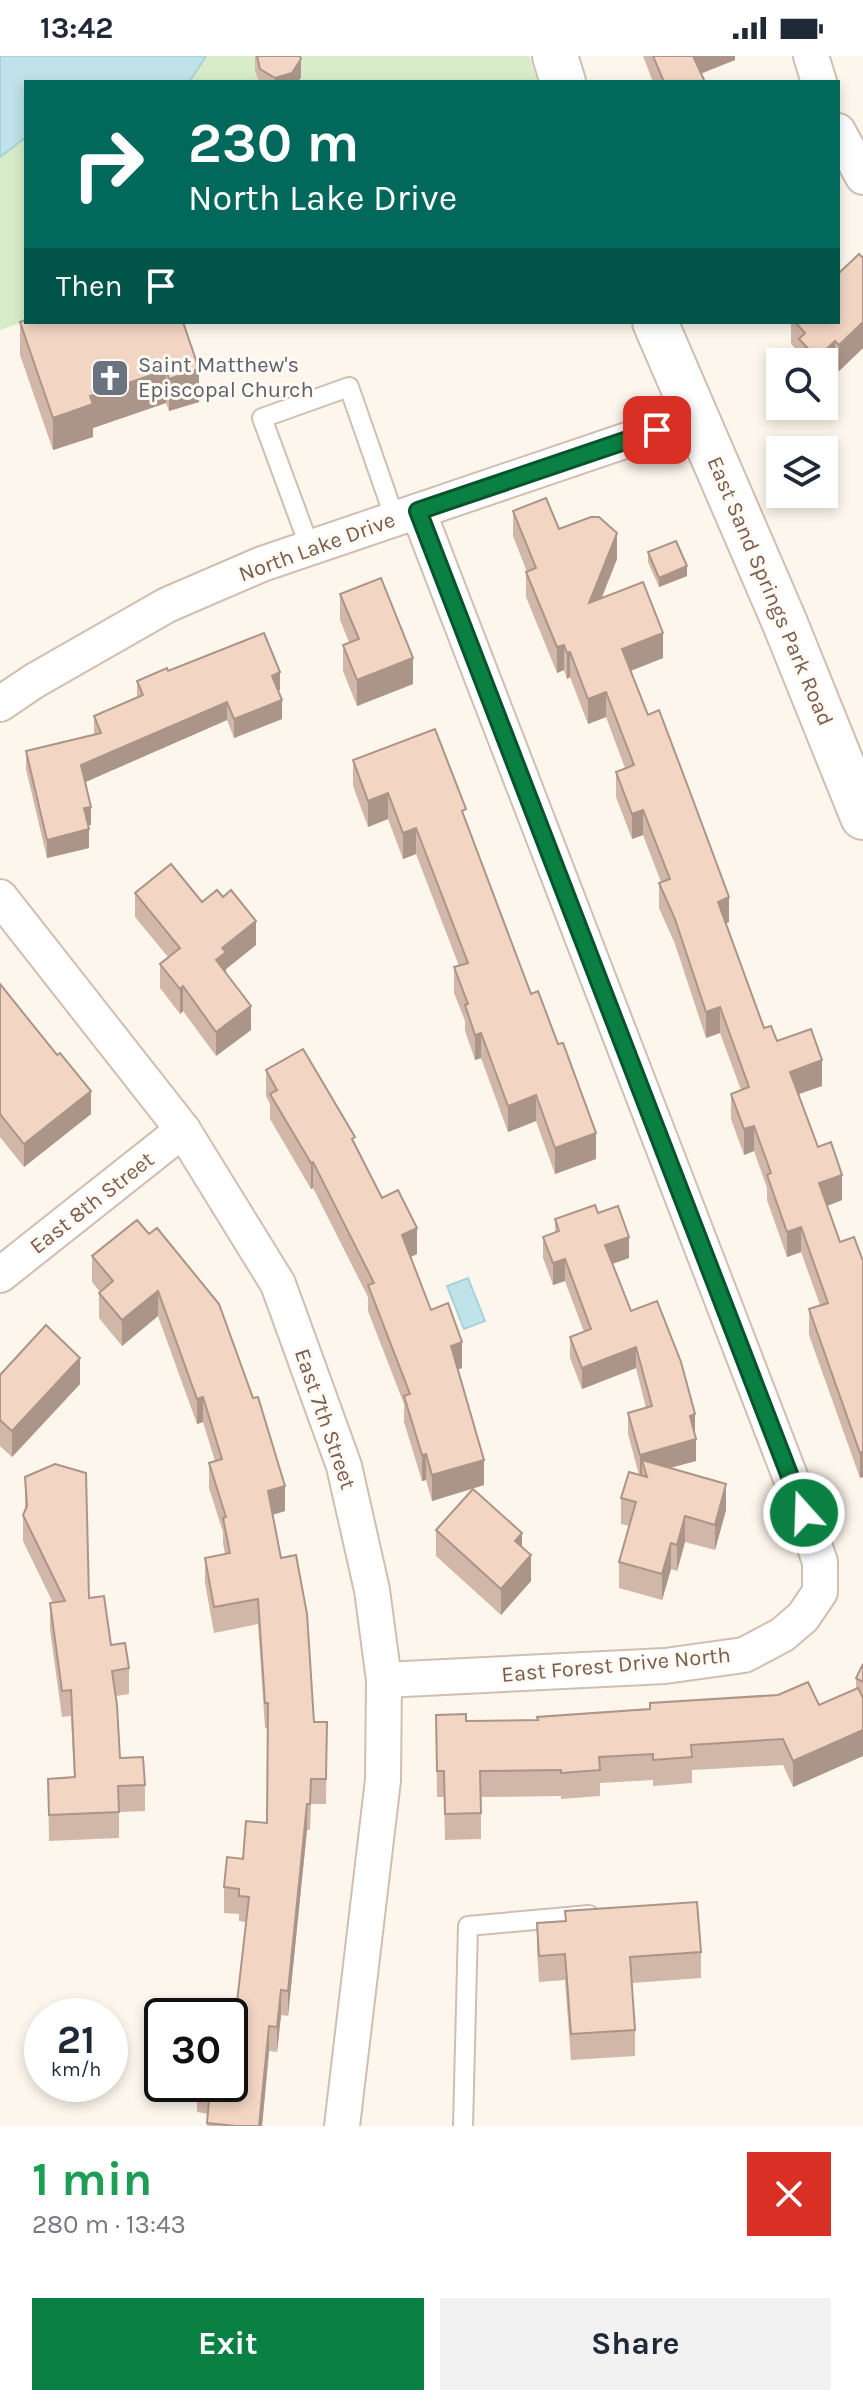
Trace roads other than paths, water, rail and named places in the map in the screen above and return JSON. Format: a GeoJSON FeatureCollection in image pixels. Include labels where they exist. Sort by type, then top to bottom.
{"type":"FeatureCollection","features":[{"type":"Feature","properties":{"kind":"street"},"geometry":{"type":"LineString","coordinates":[[555,56],[562,80]]}},
{"type":"Feature","properties":{"kind":"street"},"geometry":{"type":"LineString","coordinates":[[811,56],[818,80]]}},
{"type":"Feature","properties":{"kind":"street"},"geometry":{"type":"LineString","coordinates":[[840,135],[863,177]]}},
{"type":"Feature","properties":{"kind":"street","name":"East Sand Springs Park Road"},"geometry":{"type":"LineString","coordinates":[[656,324],[698,416],[863,817]]}},
{"type":"Feature","properties":{"kind":"street","name":"North Lake Drive"},"geometry":{"type":"LineString","coordinates":[[0,704],[34,681],[167,605],[262,564],[698,416]]}},
{"type":"Feature","properties":{"kind":"street","name":"East Forest Drive North"},"geometry":{"type":"LineString","coordinates":[[384,1680],[665,1666],[744,1655],[782,1635],[803,1617],[820,1592],[820,1562],[795,1489],[407,515]]}},
{"type":"Feature","properties":{"kind":"street","name":"East 7th Street"},"geometry":{"type":"LineString","coordinates":[[0,897],[183,1130],[278,1284],[339,1452],[372,1590],[384,1680],[383,1780],[342,2126]]}},
{"type":"Feature","properties":{"kind":"street","name":"East 8th Street"},"geometry":{"type":"LineString","coordinates":[[0,1275],[183,1130]]}},
{"type":"Feature","properties":{"kind":"lane"},"geometry":{"type":"LineString","coordinates":[[310,548],[262,418],[349,387],[407,515]]}},
{"type":"Feature","properties":{"kind":"lane"},"geometry":{"type":"LineString","coordinates":[[463,2126],[468,1926],[604,1914]]}},
{"type":"Feature","properties":{"kind":"water"},"geometry":{"type":"Polygon","coordinates":[[[0,56],[206,56],[191,80],[24,80],[24,139],[0,157],[0,56]]]}},
{"type":"Feature","properties":{"kind":"water"},"geometry":{"type":"Polygon","coordinates":[[[468,1278],[485,1321],[464,1329],[447,1286],[468,1278]]]}},
{"type":"Feature","properties":{"kind":"place","name":"Saint Matthew's Episcopal Church"},"geometry":{"type":"Point","coordinates":[110,378]}}]}
